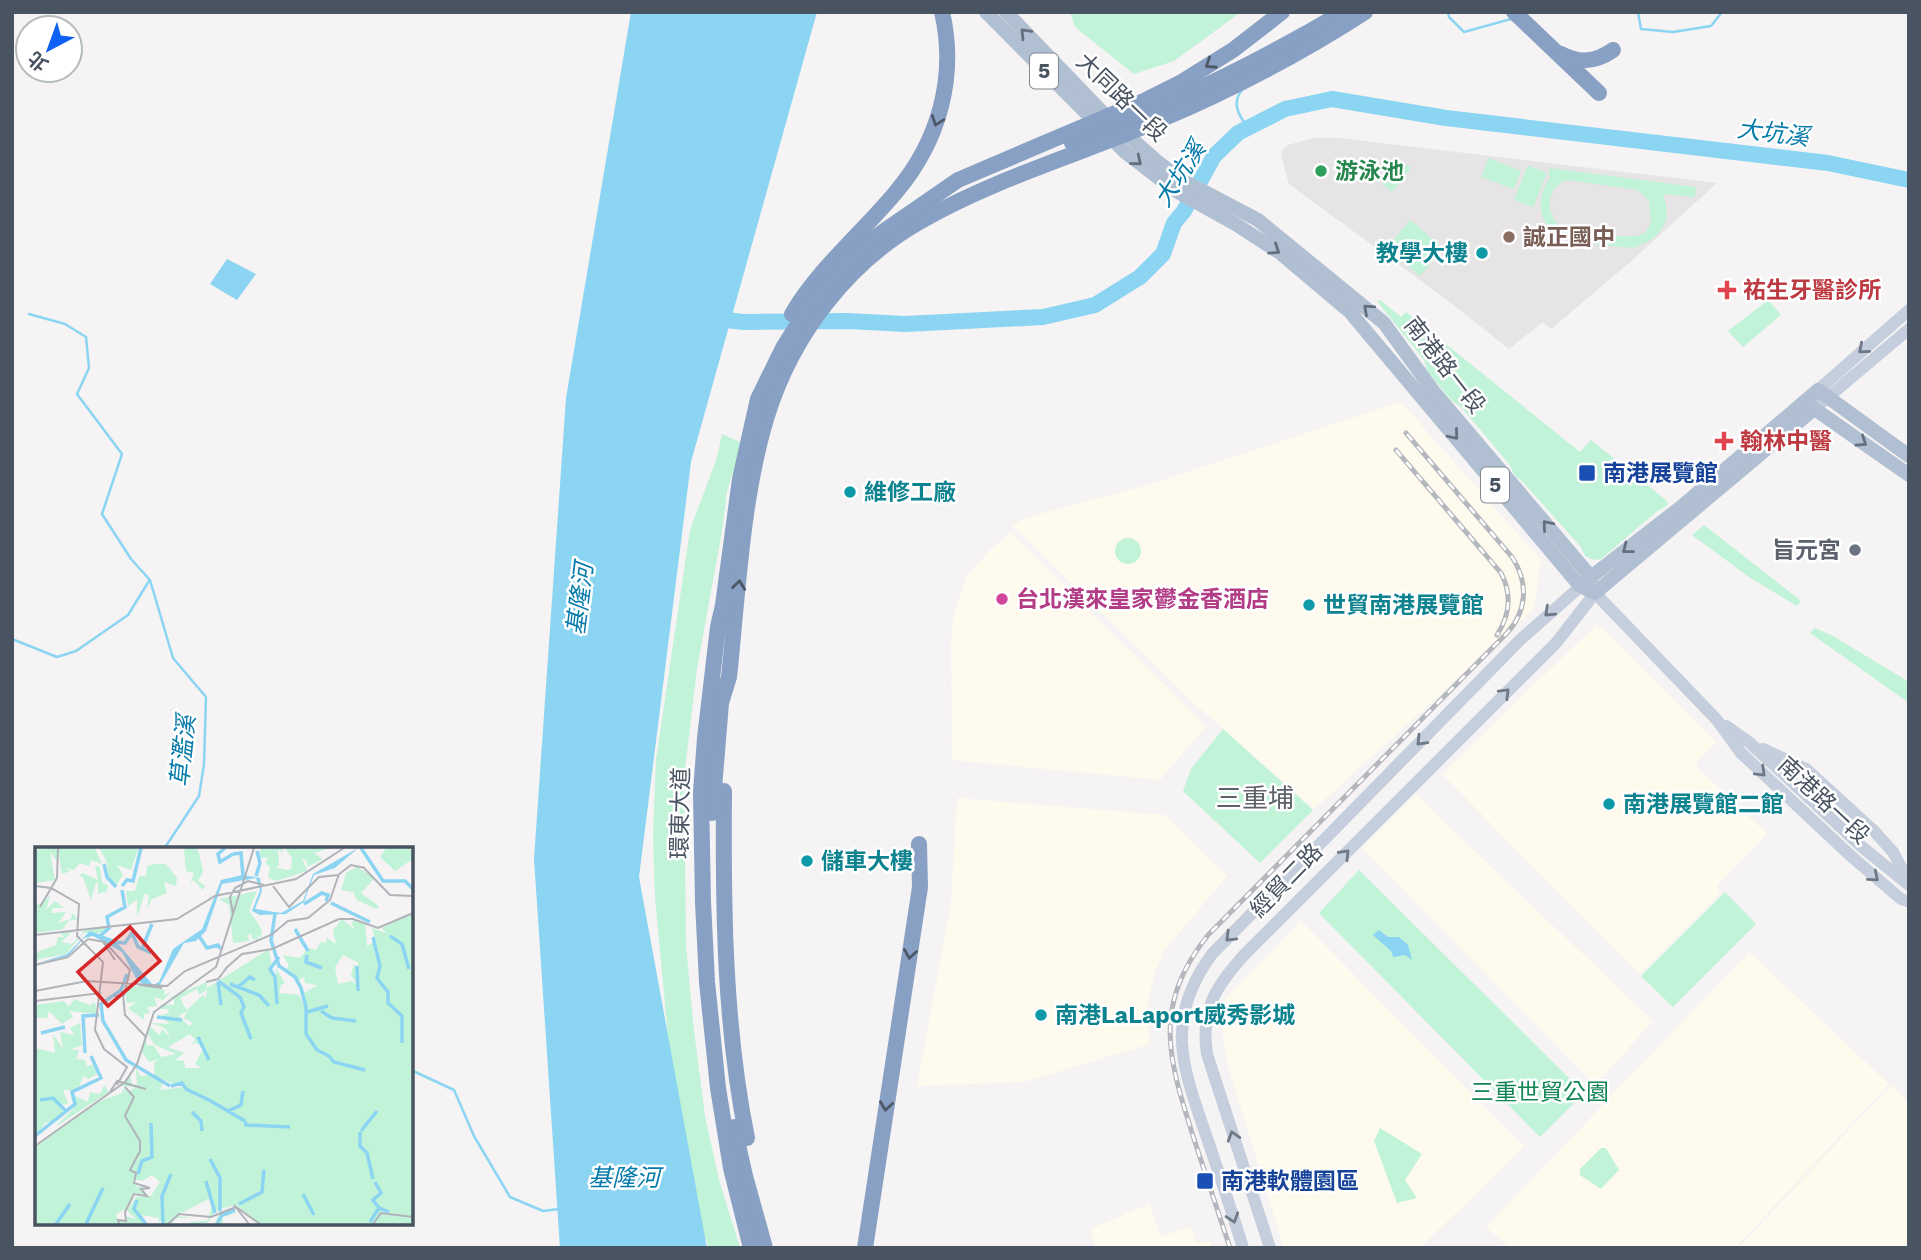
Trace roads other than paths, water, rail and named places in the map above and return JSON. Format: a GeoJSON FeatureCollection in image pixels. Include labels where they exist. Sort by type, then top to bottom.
{"type":"FeatureCollection","features":[{"type":"Feature","properties":{"kind":"highway"},"geometry":{"type":"LineString","coordinates":[[758,400],[762,372],[801,299],[822,270],[901,186],[931,139],[947,85],[947,35],[942,12]]}},
{"type":"Feature","properties":{"kind":"highway"},"geometry":{"type":"LineString","coordinates":[[911,213],[958,180],[1180,83],[1233,50],[1282,12]]}},
{"type":"Feature","properties":{"kind":"highway"},"geometry":{"type":"LineString","coordinates":[[911,213],[973,181],[1198,90],[1283,48],[1343,12]]}},
{"type":"Feature","properties":{"kind":"highway"},"geometry":{"type":"LineString","coordinates":[[765,1248],[733,1123],[722,1032],[712,901],[712,813],[721,703],[729,677],[751,487],[767,414],[782,378],[808,328],[845,282],[863,263],[920,221],[972,195],[1210,98],[1280,63],[1365,12]]}},
{"type":"Feature","properties":{"kind":"highway"},"geometry":{"type":"LineString","coordinates":[[1514,12],[1599,93]]}},
{"type":"Feature","properties":{"kind":"highway"},"geometry":{"type":"LineString","coordinates":[[1553,49],[1569,58],[1583,61],[1594,61],[1613,50]]}},
{"type":"Feature","properties":{"kind":"highway","name":"環東大道"},"geometry":{"type":"LineString","coordinates":[[751,1248],[731,1168],[718,1088],[707,982],[703,902],[702,792],[705,738],[740,479],[758,400],[783,348],[810,305],[863,247],[911,213]]}},
{"type":"Feature","properties":{"kind":"highway"},"geometry":{"type":"LineString","coordinates":[[712,813],[712,755],[724,627],[723,605]]}},
{"type":"Feature","properties":{"kind":"highway","name":"環東大道"},"geometry":{"type":"LineString","coordinates":[[729,677],[723,885],[730,1008],[741,1112],[753,1169],[775,1248]]}},
{"type":"Feature","properties":{"kind":"highway"},"geometry":{"type":"LineString","coordinates":[[865,1248],[920,887],[919,844]]}},
{"type":"Feature","properties":{"kind":"main road","name":"大同路一段"},"geometry":{"type":"LineString","coordinates":[[1006,12],[1107,117],[1159,163],[1178,185]]}},
{"type":"Feature","properties":{"kind":"main road","name":"大同路一段"},"geometry":{"type":"LineString","coordinates":[[987,13],[1117,144],[1178,185]]}},
{"type":"Feature","properties":{"kind":"main road","name":"南港路一段"},"geometry":{"type":"LineString","coordinates":[[1178,185],[1220,207],[1350,312],[1595,593],[1717,720],[1741,753],[1828,836],[1901,899],[1909,902]]}},
{"type":"Feature","properties":{"kind":"main road"},"geometry":{"type":"LineString","coordinates":[[1823,394],[1909,310]]}},
{"type":"Feature","properties":{"kind":"main road"},"geometry":{"type":"LineString","coordinates":[[1595,593],[1823,394],[1909,329]]}},
{"type":"Feature","properties":{"kind":"main road"},"geometry":{"type":"LineString","coordinates":[[1823,394],[1909,456]]}},
{"type":"Feature","properties":{"kind":"main road"},"geometry":{"type":"LineString","coordinates":[[1586,582],[1810,405]]}},
{"type":"Feature","properties":{"kind":"main road"},"geometry":{"type":"LineString","coordinates":[[1810,405],[1909,475]]}},
{"type":"Feature","properties":{"kind":"main road","name":"經貿二路"},"geometry":{"type":"LineString","coordinates":[[1243,1248],[1182,1060],[1181,1026],[1193,985],[1201,969],[1212,954],[1511,649],[1586,582]]}},
{"type":"Feature","properties":{"kind":"main road","name":"經貿二路"},"geometry":{"type":"LineString","coordinates":[[1270,1248],[1207,1054],[1204,1033],[1216,989],[1245,954],[1556,643],[1595,593]]}},
{"type":"Feature","properties":{"kind":"main road","name":"南港路一段"},"geometry":{"type":"LineString","coordinates":[[1717,720],[1750,743],[1862,847],[1909,884]]}},
{"type":"Feature","properties":{"kind":"main road"},"geometry":{"type":"LineString","coordinates":[[1750,743],[1806,769],[1893,852],[1909,884]]}},
{"type":"Feature","properties":{"kind":"water","name":"基隆河"},"geometry":{"type":"Polygon","coordinates":[[[631,12],[817,12],[691,462],[639,877],[707,1248],[560,1248],[534,859],[566,398],[631,12]]]}},
{"type":"Feature","properties":{"kind":"water"},"geometry":{"type":"Polygon","coordinates":[[[227,259],[256,274],[237,300],[210,284],[227,259]]]}},
{"type":"Feature","properties":{"kind":"water"},"geometry":{"type":"Polygon","coordinates":[[[1379,930],[1388,937],[1399,937],[1408,945],[1412,960],[1405,955],[1393,957],[1392,952],[1373,935],[1379,930]]]}},
{"type":"Feature","properties":{"kind":"waterway"},"geometry":{"type":"LineString","coordinates":[[1448,12],[1449,17],[1464,32],[1511,19]]}},
{"type":"Feature","properties":{"kind":"waterway"},"geometry":{"type":"LineString","coordinates":[[1638,12],[1641,29],[1673,32],[1711,26],[1722,12]]}},
{"type":"Feature","properties":{"kind":"waterway"},"geometry":{"type":"LineString","coordinates":[[1242,90],[1237,104],[1247,127]]}},
{"type":"Feature","properties":{"kind":"waterway","name":"大坑溪"},"geometry":{"type":"LineString","coordinates":[[711,318],[743,322],[847,321],[905,324],[1043,317],[1095,305],[1140,277],[1163,254],[1174,223],[1184,211],[1214,156],[1238,133],[1285,109],[1332,99],[1446,118],[1828,163],[1909,180]]}},
{"type":"Feature","properties":{"kind":"waterway","name":"草濫溪"},"geometry":{"type":"LineString","coordinates":[[29,314],[65,324],[86,337],[89,368],[77,394],[122,454],[102,514],[131,559],[150,580],[173,658],[206,697],[204,764],[199,796],[165,847]]}},
{"type":"Feature","properties":{"kind":"waterway","name":"草濫溪"},"geometry":{"type":"LineString","coordinates":[[12,639],[57,657],[76,651],[128,615],[149,581]]}},
{"type":"Feature","properties":{"kind":"waterway","name":"草濫溪"},"geometry":{"type":"LineString","coordinates":[[413,1071],[454,1090],[474,1136],[510,1197],[543,1211],[559,1209]]}},
{"type":"Feature","properties":{"kind":"railway"},"geometry":{"type":"LineString","coordinates":[[1230,1248],[1184,1108],[1172,1056],[1172,1009],[1179,985],[1190,961],[1208,935],[1507,633],[1522,606],[1521,577],[1512,557],[1406,433]]}},
{"type":"Feature","properties":{"kind":"railway"},"geometry":{"type":"LineString","coordinates":[[1396,450],[1501,573],[1507,589],[1508,604],[1505,620],[1497,635]]}},
{"type":"Feature","properties":{"kind":"place","name":"游泳池"},"geometry":{"type":"Point","coordinates":[1321,171]}},
{"type":"Feature","properties":{"kind":"place","name":"誠正國中"},"geometry":{"type":"Point","coordinates":[1509,237]}},
{"type":"Feature","properties":{"kind":"place","name":"教學大樓"},"geometry":{"type":"Point","coordinates":[1482,253]}},
{"type":"Feature","properties":{"kind":"place","name":"祐生牙醫診所"},"geometry":{"type":"Point","coordinates":[1727,290]}},
{"type":"Feature","properties":{"kind":"place","name":"翰林中醫"},"geometry":{"type":"Point","coordinates":[1724,441]}},
{"type":"Feature","properties":{"kind":"place","name":"南港展覽館"},"geometry":{"type":"Point","coordinates":[1587,473]}},
{"type":"Feature","properties":{"kind":"place","name":"維修工廠"},"geometry":{"type":"Point","coordinates":[850,492]}},
{"type":"Feature","properties":{"kind":"place","name":"旨元宮"},"geometry":{"type":"Point","coordinates":[1855,550]}},
{"type":"Feature","properties":{"kind":"place","name":"台北漢來皇家鬱金香酒店"},"geometry":{"type":"Point","coordinates":[1002,599]}},
{"type":"Feature","properties":{"kind":"place","name":"世貿南港展覽館"},"geometry":{"type":"Point","coordinates":[1309,605]}},
{"type":"Feature","properties":{"kind":"place","name":"南港展覽館二館"},"geometry":{"type":"Point","coordinates":[1609,804]}},
{"type":"Feature","properties":{"kind":"place","name":"儲車大樓"},"geometry":{"type":"Point","coordinates":[807,861]}},
{"type":"Feature","properties":{"kind":"place","name":"南港LaLaport威秀影城"},"geometry":{"type":"Point","coordinates":[1041,1015]}},
{"type":"Feature","properties":{"kind":"place","name":"南港軟體園區"},"geometry":{"type":"Point","coordinates":[1205,1181]}},
{"type":"Feature","properties":{"kind":"district","name":"三重埔"},"geometry":{"type":"Point","coordinates":[1255,798]}},
{"type":"Feature","properties":{"kind":"park label","name":"三重世貿公園"},"geometry":{"type":"Point","coordinates":[1540,1092]}}]}
